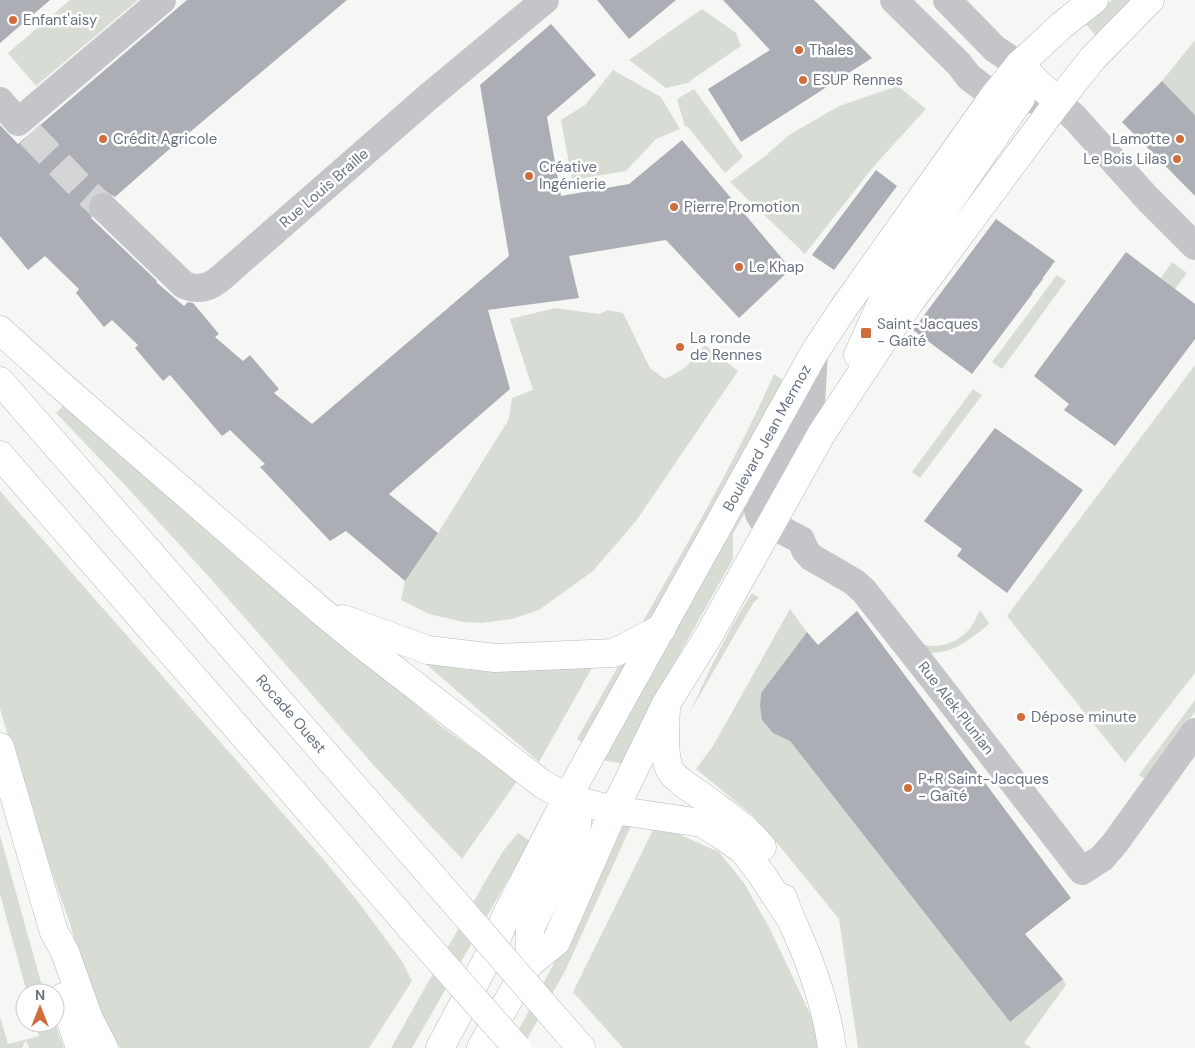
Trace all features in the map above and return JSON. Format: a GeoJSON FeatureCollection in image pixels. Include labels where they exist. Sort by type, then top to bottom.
{"type":"FeatureCollection","features":[{"type":"Feature","properties":{"kind":"main road","name":"Boulevard Jean Mermoz"},"geometry":{"type":"LineString","coordinates":[[506,916],[567,798],[814,353],[994,96],[1019,65],[1062,24],[1094,0]]}},
{"type":"Feature","properties":{"kind":"main road"},"geometry":{"type":"LineString","coordinates":[[481,1048],[528,964],[556,942],[614,810],[666,704],[709,635],[822,433],[912,299],[1058,102],[1093,58],[1150,0]]}},
{"type":"Feature","properties":{"kind":"main road"},"geometry":{"type":"LineString","coordinates":[[822,433],[886,293],[1021,98],[1019,65]]}},
{"type":"Feature","properties":{"kind":"main road"},"geometry":{"type":"LineString","coordinates":[[1019,65],[1058,102]]}},
{"type":"Feature","properties":{"kind":"main road"},"geometry":{"type":"LineString","coordinates":[[0,330],[65,390],[321,611],[541,784],[567,798],[614,810],[702,822],[743,850],[788,914]]}},
{"type":"Feature","properties":{"kind":"main road","name":"Rocade Ouest"},"geometry":{"type":"LineString","coordinates":[[0,381],[575,1040]]}},
{"type":"Feature","properties":{"kind":"main road"},"geometry":{"type":"LineString","coordinates":[[0,455],[517,1048]]}},
{"type":"Feature","properties":{"kind":"main road"},"geometry":{"type":"LineString","coordinates":[[321,611],[428,650],[495,658],[614,653],[662,628]]}},
{"type":"Feature","properties":{"kind":"main road"},"geometry":{"type":"LineString","coordinates":[[666,704],[666,756],[670,770],[686,786],[736,821],[753,836],[764,850],[776,874],[788,914],[808,958],[820,994],[830,1027],[832,1048]]}},
{"type":"Feature","properties":{"kind":"main road"},"geometry":{"type":"LineString","coordinates":[[0,748],[54,932],[65,952],[89,1019],[104,1048]]}},
{"type":"Feature","properties":{"kind":"main road"},"geometry":{"type":"LineString","coordinates":[[528,964],[530,929],[573,840],[578,825],[574,805],[567,798]]}},
{"type":"Feature","properties":{"kind":"main road"},"geometry":{"type":"LineString","coordinates":[[420,1048],[506,916]]}},
{"type":"Feature","properties":{"kind":"main road"},"geometry":{"type":"LineString","coordinates":[[440,1048],[490,954],[506,916]]}},
{"type":"Feature","properties":{"kind":"main road"},"geometry":{"type":"LineString","coordinates":[[54,932],[51,958],[80,1048]]}},
{"type":"Feature","properties":{"kind":"street"},"geometry":{"type":"LineString","coordinates":[[0,101],[24,128],[162,0]]}},
{"type":"Feature","properties":{"kind":"street","name":"Rue Louis Braille"},"geometry":{"type":"LineString","coordinates":[[103,207],[184,285],[194,289],[202,289],[238,263],[427,98],[545,0]]}},
{"type":"Feature","properties":{"kind":"street"},"geometry":{"type":"LineString","coordinates":[[894,0],[969,76],[994,96],[1058,102],[1075,118],[1147,198],[1195,246]]}},
{"type":"Feature","properties":{"kind":"street"},"geometry":{"type":"LineString","coordinates":[[947,0],[995,49],[1019,65]]}},
{"type":"Feature","properties":{"kind":"street"},"geometry":{"type":"LineString","coordinates":[[771,524],[760,516],[757,509],[759,499],[811,403],[814,353]]}},
{"type":"Feature","properties":{"kind":"street","name":"Rue Alek Plunian"},"geometry":{"type":"LineString","coordinates":[[771,524],[801,540],[805,550],[811,557],[854,582],[864,591],[1082,870],[1102,858],[1195,732]]}},
{"type":"Feature","properties":{"kind":"shaded area"},"geometry":{"type":"Polygon","coordinates":[[[70,0],[138,0],[36,86],[8,53],[70,0]]]}},
{"type":"Feature","properties":{"kind":"shaded area"},"geometry":{"type":"Polygon","coordinates":[[[1112,0],[1130,0],[1096,36],[1084,22],[1112,0]]]}},
{"type":"Feature","properties":{"kind":"shaded area"},"geometry":{"type":"Polygon","coordinates":[[[702,9],[736,33],[741,46],[691,80],[691,82],[666,88],[629,60],[702,9]]]}},
{"type":"Feature","properties":{"kind":"shaded area"},"geometry":{"type":"Polygon","coordinates":[[[1195,40],[1195,115],[1162,81],[1195,40]]]}},
{"type":"Feature","properties":{"kind":"shaded area"},"geometry":{"type":"Polygon","coordinates":[[[613,70],[661,97],[680,129],[656,139],[626,171],[572,180],[561,120],[585,105],[613,70]]]}},
{"type":"Feature","properties":{"kind":"shaded area"},"geometry":{"type":"Polygon","coordinates":[[[898,86],[926,109],[874,166],[805,254],[730,182],[764,157],[789,135],[839,106],[898,86]]]}},
{"type":"Feature","properties":{"kind":"shaded area"},"geometry":{"type":"Polygon","coordinates":[[[694,89],[743,157],[725,173],[687,126],[685,127],[677,99],[694,89]]]}},
{"type":"Feature","properties":{"kind":"shaded area"},"geometry":{"type":"Polygon","coordinates":[[[1172,262],[1187,273],[1175,289],[1161,278],[1172,262]]]}},
{"type":"Feature","properties":{"kind":"shaded area"},"geometry":{"type":"Polygon","coordinates":[[[1057,275],[1066,281],[1002,369],[992,362],[1057,275]]]}},
{"type":"Feature","properties":{"kind":"shaded area"},"geometry":{"type":"Polygon","coordinates":[[[555,308],[599,314],[608,310],[623,313],[650,368],[665,379],[685,368],[705,345],[738,371],[636,521],[593,571],[539,610],[512,619],[481,623],[463,622],[429,614],[401,600],[405,581],[438,533],[509,419],[512,398],[533,390],[510,319],[555,308]]]}},
{"type":"Feature","properties":{"kind":"shaded area"},"geometry":{"type":"Polygon","coordinates":[[[1195,365],[1195,673],[1125,763],[1007,616],[1195,365]]]}},
{"type":"Feature","properties":{"kind":"shaded area"},"geometry":{"type":"Polygon","coordinates":[[[774,374],[787,383],[659,612],[637,632],[743,440],[774,374]]]}},
{"type":"Feature","properties":{"kind":"shaded area"},"geometry":{"type":"Polygon","coordinates":[[[973,389],[982,395],[920,478],[912,472],[973,389]]]}},
{"type":"Feature","properties":{"kind":"shaded area"},"geometry":{"type":"Polygon","coordinates":[[[65,404],[136,462],[441,726],[517,781],[462,859],[377,769],[210,578],[56,413],[65,404]]]}},
{"type":"Feature","properties":{"kind":"shaded area"},"geometry":{"type":"Polygon","coordinates":[[[0,491],[323,859],[356,899],[402,961],[412,981],[369,1048],[121,1048],[118,1045],[93,1002],[70,924],[32,815],[0,709],[0,491]]]}},
{"type":"Feature","properties":{"kind":"shaded area"},"geometry":{"type":"Polygon","coordinates":[[[748,496],[753,498],[733,534],[733,559],[674,664],[624,764],[601,760],[748,496]]]}},
{"type":"Feature","properties":{"kind":"shaded area"},"geometry":{"type":"Polygon","coordinates":[[[752,593],[759,598],[754,602],[690,712],[726,637],[752,593]]]}},
{"type":"Feature","properties":{"kind":"shaded area"},"geometry":{"type":"Polygon","coordinates":[[[790,609],[807,632],[761,693],[760,706],[763,720],[790,741],[1010,1022],[1063,979],[1066,985],[1024,1043],[1032,1048],[858,1048],[839,919],[751,814],[696,769],[713,746],[790,609]]]}},
{"type":"Feature","properties":{"kind":"shaded area"},"geometry":{"type":"Polygon","coordinates":[[[980,610],[989,623],[960,645],[946,651],[930,653],[919,643],[939,646],[953,642],[965,634],[980,610]]]}},
{"type":"Feature","properties":{"kind":"shaded area"},"geometry":{"type":"Polygon","coordinates":[[[420,659],[468,670],[530,670],[593,666],[539,762],[420,659]]]}},
{"type":"Feature","properties":{"kind":"shaded area"},"geometry":{"type":"Polygon","coordinates":[[[621,661],[628,662],[586,745],[577,739],[621,661]]]}},
{"type":"Feature","properties":{"kind":"shaded area"},"geometry":{"type":"Polygon","coordinates":[[[1195,700],[1195,712],[1145,779],[1139,775],[1195,700]]]}},
{"type":"Feature","properties":{"kind":"shaded area"},"geometry":{"type":"Polygon","coordinates":[[[626,823],[632,824],[565,971],[522,1048],[509,1048],[559,954],[620,826],[626,823]]]}},
{"type":"Feature","properties":{"kind":"shaded area"},"geometry":{"type":"Polygon","coordinates":[[[653,830],[678,834],[719,852],[744,883],[769,927],[806,1005],[816,1028],[820,1048],[623,1048],[573,992],[653,830]]]}},
{"type":"Feature","properties":{"kind":"shaded area"},"geometry":{"type":"Polygon","coordinates":[[[518,833],[530,841],[412,1048],[391,1048],[503,851],[518,833]]]}},
{"type":"Feature","properties":{"kind":"shaded area"},"geometry":{"type":"Polygon","coordinates":[[[0,835],[41,983],[24,983],[0,894],[0,835]]]}},
{"type":"Feature","properties":{"kind":"shaded area"},"geometry":{"type":"Polygon","coordinates":[[[0,1017],[8,1044],[39,1036],[38,1033],[59,1033],[64,1048],[29,1048],[26,1040],[22,1048],[0,1048],[0,1017]]]}},
{"type":"Feature","properties":{"kind":"building","name":"Enfant'aisy"},"geometry":{"type":"Polygon","coordinates":[[[0,0],[50,0],[0,43],[0,0]]]}},
{"type":"Feature","properties":{"kind":"building"},"geometry":{"type":"Polygon","coordinates":[[[187,0],[347,0],[115,197],[106,192],[99,192],[92,196],[88,203],[88,211],[91,218],[156,282],[184,306],[188,302],[193,303],[219,334],[215,337],[243,361],[250,355],[279,389],[274,393],[312,424],[509,256],[480,85],[551,24],[596,75],[547,117],[561,196],[629,184],[682,140],[791,269],[739,318],[666,240],[569,256],[579,298],[488,310],[510,389],[389,494],[438,533],[405,581],[346,531],[330,541],[260,467],[265,464],[230,430],[222,436],[170,375],[163,381],[135,348],[138,345],[112,320],[104,327],[76,293],[79,289],[45,256],[28,270],[0,236],[0,125],[18,144],[187,0]]]}},
{"type":"Feature","properties":{"kind":"building"},"geometry":{"type":"Polygon","coordinates":[[[597,0],[676,0],[629,39],[597,0]]]}},
{"type":"Feature","properties":{"kind":"building"},"geometry":{"type":"Polygon","coordinates":[[[723,0],[814,0],[872,58],[741,142],[708,89],[770,50],[723,0]]]}},
{"type":"Feature","properties":{"kind":"building","name":"Le Bois Lilas"},"geometry":{"type":"Polygon","coordinates":[[[1162,81],[1195,115],[1195,196],[1122,122],[1162,81]]]}},
{"type":"Feature","properties":{"kind":"building"},"geometry":{"type":"Polygon","coordinates":[[[876,170],[897,186],[834,270],[812,255],[876,170]]]}},
{"type":"Feature","properties":{"kind":"building"},"geometry":{"type":"Polygon","coordinates":[[[996,219],[1055,261],[972,374],[913,330],[996,219]]]}},
{"type":"Feature","properties":{"kind":"building"},"geometry":{"type":"Polygon","coordinates":[[[1126,252],[1195,304],[1195,339],[1115,446],[1064,410],[1069,404],[1034,376],[1126,252]]]}},
{"type":"Feature","properties":{"kind":"building"},"geometry":{"type":"Polygon","coordinates":[[[995,428],[1083,490],[1007,593],[957,556],[962,549],[924,521],[995,428]]]}},
{"type":"Feature","properties":{"kind":"building","name":"P+R Saint-Jacques - Gaîté"},"geometry":{"type":"Polygon","coordinates":[[[857,611],[1071,898],[1025,934],[1063,979],[1010,1022],[790,741],[773,733],[762,720],[761,693],[807,632],[818,645],[857,611]]]}},
{"type":"Feature","properties":{"kind":"tunnel"},"geometry":{"type":"LineString","coordinates":[[30,134],[103,207]]}},
{"type":"Feature","properties":{"kind":"place","name":"Enfant'aisy"},"geometry":{"type":"Point","coordinates":[13,20]}},
{"type":"Feature","properties":{"kind":"place","name":"Thales"},"geometry":{"type":"Point","coordinates":[799,50]}},
{"type":"Feature","properties":{"kind":"place","name":"ESUP Rennes"},"geometry":{"type":"Point","coordinates":[803,80]}},
{"type":"Feature","properties":{"kind":"place","name":"Crédit Agricole"},"geometry":{"type":"Point","coordinates":[103,139]}},
{"type":"Feature","properties":{"kind":"place","name":"Lamotte"},"geometry":{"type":"Point","coordinates":[1180,139]}},
{"type":"Feature","properties":{"kind":"place","name":"Le Bois Lilas"},"geometry":{"type":"Point","coordinates":[1177,159]}},
{"type":"Feature","properties":{"kind":"place","name":"Créative Ingénierie"},"geometry":{"type":"Point","coordinates":[529,176]}},
{"type":"Feature","properties":{"kind":"place","name":"Pierre Promotion"},"geometry":{"type":"Point","coordinates":[674,207]}},
{"type":"Feature","properties":{"kind":"place","name":"Le Khap"},"geometry":{"type":"Point","coordinates":[739,267]}},
{"type":"Feature","properties":{"kind":"place","name":"Saint-Jacques - Gaîté"},"geometry":{"type":"Point","coordinates":[866,333]}},
{"type":"Feature","properties":{"kind":"place","name":"La ronde de Rennes"},"geometry":{"type":"Point","coordinates":[680,347]}},
{"type":"Feature","properties":{"kind":"place","name":"Dépose minute"},"geometry":{"type":"Point","coordinates":[1021,717]}},
{"type":"Feature","properties":{"kind":"place","name":"P+R Saint-Jacques - Gaîté"},"geometry":{"type":"Point","coordinates":[908,788]}}]}
